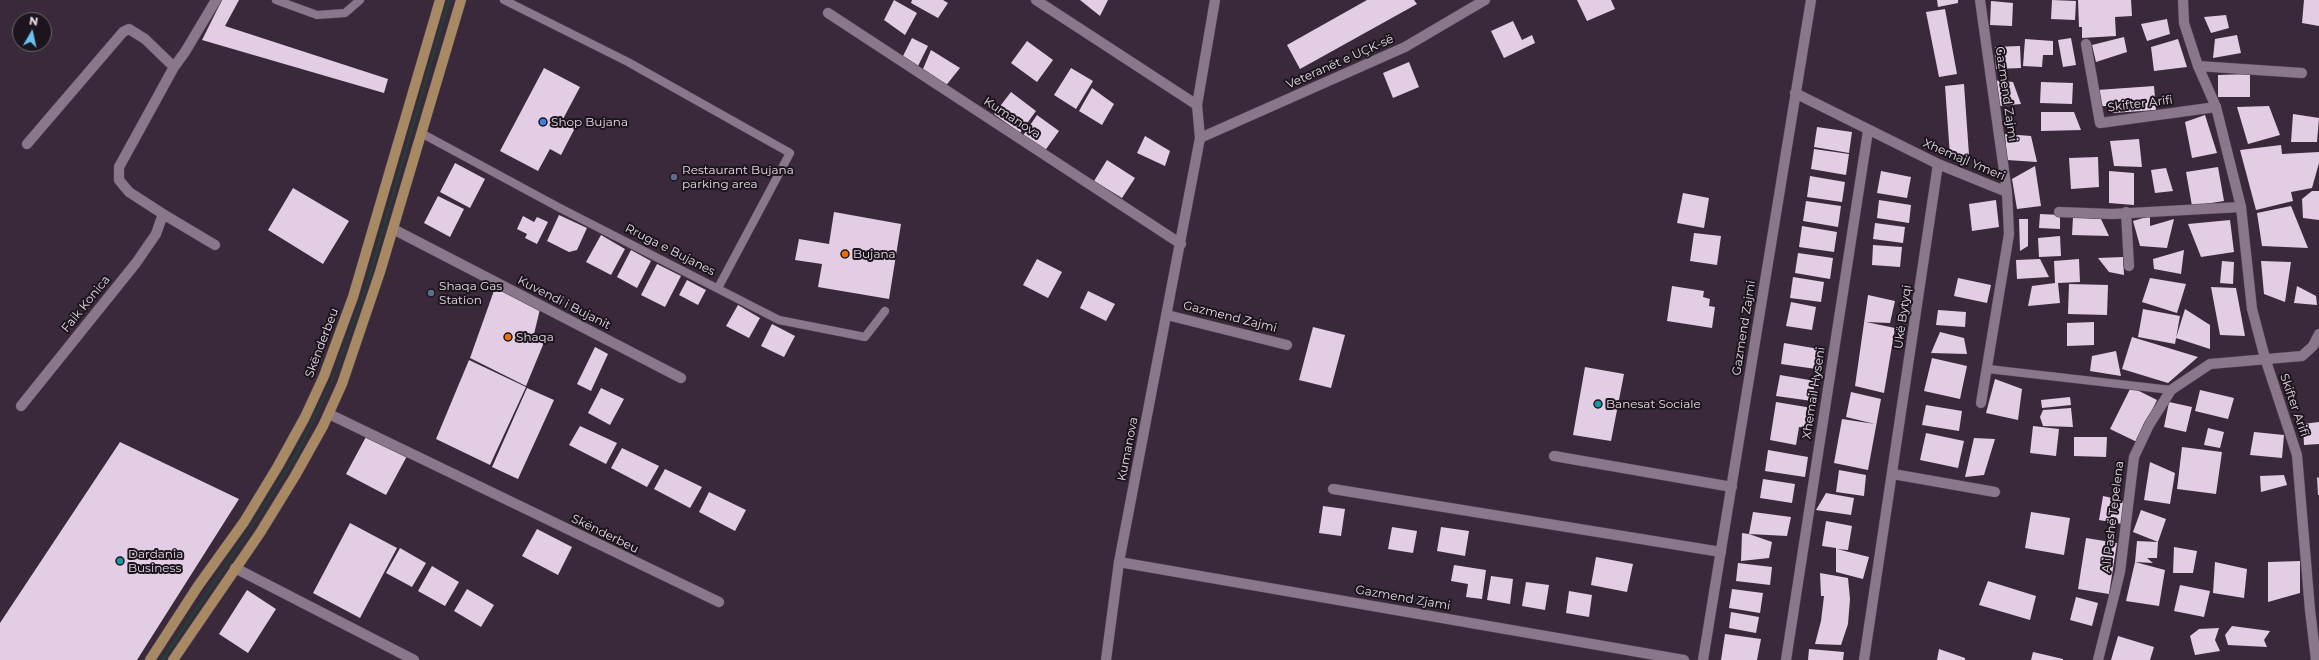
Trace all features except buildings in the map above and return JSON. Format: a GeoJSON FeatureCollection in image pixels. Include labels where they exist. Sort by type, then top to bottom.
{"type":"FeatureCollection","features":[{"type":"Feature","properties":{"kind":"main road","name":"Skënderbeu"},"geometry":{"type":"LineString","coordinates":[[150,660],[198,586],[244,522],[278,466],[305,417],[324,376],[353,297],[440,0]]}},
{"type":"Feature","properties":{"kind":"main road"},"geometry":{"type":"LineString","coordinates":[[173,660],[260,533],[291,483],[328,414],[342,384],[393,229],[461,0]]}},
{"type":"Feature","properties":{"kind":"street"},"geometry":{"type":"LineString","coordinates":[[215,245],[129,192],[119,180],[119,167],[174,67],[185,52],[216,0]]}},
{"type":"Feature","properties":{"kind":"street"},"geometry":{"type":"LineString","coordinates":[[1036,0],[1197,105]]}},
{"type":"Feature","properties":{"kind":"street","name":"Kumanova"},"geometry":{"type":"LineString","coordinates":[[1106,660],[1119,562],[1181,244],[1200,138],[1197,105],[1215,0]]}},
{"type":"Feature","properties":{"kind":"street","name":"Veteranët e UÇK-së"},"geometry":{"type":"LineString","coordinates":[[1200,138],[1405,47],[1485,0]]}},
{"type":"Feature","properties":{"kind":"street","name":"Gazmend Zajmi"},"geometry":{"type":"LineString","coordinates":[[1703,660],[1811,0]]}},
{"type":"Feature","properties":{"kind":"street","name":"Gazmend Zajmi"},"geometry":{"type":"LineString","coordinates":[[1980,0],[2007,192]]}},
{"type":"Feature","properties":{"kind":"street","name":"Skifter Arifi"},"geometry":{"type":"LineString","coordinates":[[2182,0],[2184,23],[2198,66],[2216,107],[2241,208],[2252,309],[2265,358],[2297,455],[2310,610],[2316,660]]}},
{"type":"Feature","properties":{"kind":"street","name":"Kumanova"},"geometry":{"type":"LineString","coordinates":[[828,13],[1181,244]]}},
{"type":"Feature","properties":{"kind":"street"},"geometry":{"type":"LineString","coordinates":[[27,144],[123,32],[129,29],[145,39],[174,67]]}},
{"type":"Feature","properties":{"kind":"street","name":"Skifter Arifi"},"geometry":{"type":"LineString","coordinates":[[2086,44],[2100,122],[2216,107]]}},
{"type":"Feature","properties":{"kind":"street"},"geometry":{"type":"LineString","coordinates":[[2198,66],[2302,73]]}},
{"type":"Feature","properties":{"kind":"street","name":"Xhemajl Ymeri"},"geometry":{"type":"LineString","coordinates":[[1795,93],[1868,131],[1938,164],[2007,192],[2009,234],[1988,369],[1981,403]]}},
{"type":"Feature","properties":{"kind":"street","name":"Xhemail Hyseni"},"geometry":{"type":"LineString","coordinates":[[1786,660],[1868,131]]}},
{"type":"Feature","properties":{"kind":"street","name":"Ukë Bytyqi"},"geometry":{"type":"LineString","coordinates":[[1864,660],[1893,474],[1938,164]]}},
{"type":"Feature","properties":{"kind":"street"},"geometry":{"type":"LineString","coordinates":[[2059,212],[2126,212],[2241,208]]}},
{"type":"Feature","properties":{"kind":"street"},"geometry":{"type":"LineString","coordinates":[[2126,212],[2129,266]]}},
{"type":"Feature","properties":{"kind":"street","name":"Faik Konica"},"geometry":{"type":"LineString","coordinates":[[21,406],[136,262],[156,234],[163,214]]}},
{"type":"Feature","properties":{"kind":"street","name":"Kuvendi i Bujanit"},"geometry":{"type":"LineString","coordinates":[[393,229],[681,378]]}},
{"type":"Feature","properties":{"kind":"street","name":"Gazmend Zajmi"},"geometry":{"type":"LineString","coordinates":[[1167,315],[1287,345]]}},
{"type":"Feature","properties":{"kind":"street","name":"Ali Pashë Tepelena"},"geometry":{"type":"LineString","coordinates":[[2098,660],[2120,572],[2134,457],[2149,425],[2171,390],[2210,364],[2265,358],[2302,356],[2313,346],[2319,334]]}},
{"type":"Feature","properties":{"kind":"street","name":"Skënderbeu"},"geometry":{"type":"LineString","coordinates":[[328,414],[719,602]]}},
{"type":"Feature","properties":{"kind":"street"},"geometry":{"type":"LineString","coordinates":[[1554,456],[1732,487]]}},
{"type":"Feature","properties":{"kind":"street"},"geometry":{"type":"LineString","coordinates":[[1893,474],[1995,492]]}},
{"type":"Feature","properties":{"kind":"street"},"geometry":{"type":"LineString","coordinates":[[1333,489],[1720,552]]}},
{"type":"Feature","properties":{"kind":"street","name":"Gazmend Zjami"},"geometry":{"type":"LineString","coordinates":[[1119,562],[1684,660]]}},
{"type":"Feature","properties":{"kind":"street"},"geometry":{"type":"LineString","coordinates":[[235,568],[414,660]]}},
{"type":"Feature","properties":{"kind":"lane"},"geometry":{"type":"LineString","coordinates":[[276,0],[296,9],[317,15],[345,13],[360,0]]}},
{"type":"Feature","properties":{"kind":"lane","name":"Rruga e Bujanes"},"geometry":{"type":"LineString","coordinates":[[421,134],[558,207],[718,288],[790,153],[628,62],[504,0]]}},
{"type":"Feature","properties":{"kind":"lane"},"geometry":{"type":"LineString","coordinates":[[718,288],[779,320],[865,337],[885,311]]}},
{"type":"Feature","properties":{"kind":"lane"},"geometry":{"type":"LineString","coordinates":[[1988,369],[2171,390]]}},
{"type":"Feature","properties":{"kind":"green space"},"geometry":{"type":"Polygon","coordinates":[[[448,0],[450,0],[368,285],[334,378],[299,452],[258,518],[164,660],[161,660],[257,517],[297,451],[333,377],[366,285],[448,0]]]}},
{"type":"Feature","properties":{"kind":"place","name":"Shop Bujana"},"geometry":{"type":"Point","coordinates":[543,122]}},
{"type":"Feature","properties":{"kind":"place","name":"Restaurant Bujana parking area"},"geometry":{"type":"Point","coordinates":[674,177]}},
{"type":"Feature","properties":{"kind":"place","name":"Bujana"},"geometry":{"type":"Point","coordinates":[845,254]}},
{"type":"Feature","properties":{"kind":"place","name":"Shaqa Gas Station"},"geometry":{"type":"Point","coordinates":[431,293]}},
{"type":"Feature","properties":{"kind":"place","name":"Shaqa"},"geometry":{"type":"Point","coordinates":[508,337]}},
{"type":"Feature","properties":{"kind":"place","name":"Banesat Sociale"},"geometry":{"type":"Point","coordinates":[1598,404]}},
{"type":"Feature","properties":{"kind":"place","name":"Dardania Business"},"geometry":{"type":"Point","coordinates":[120,561]}}]}
